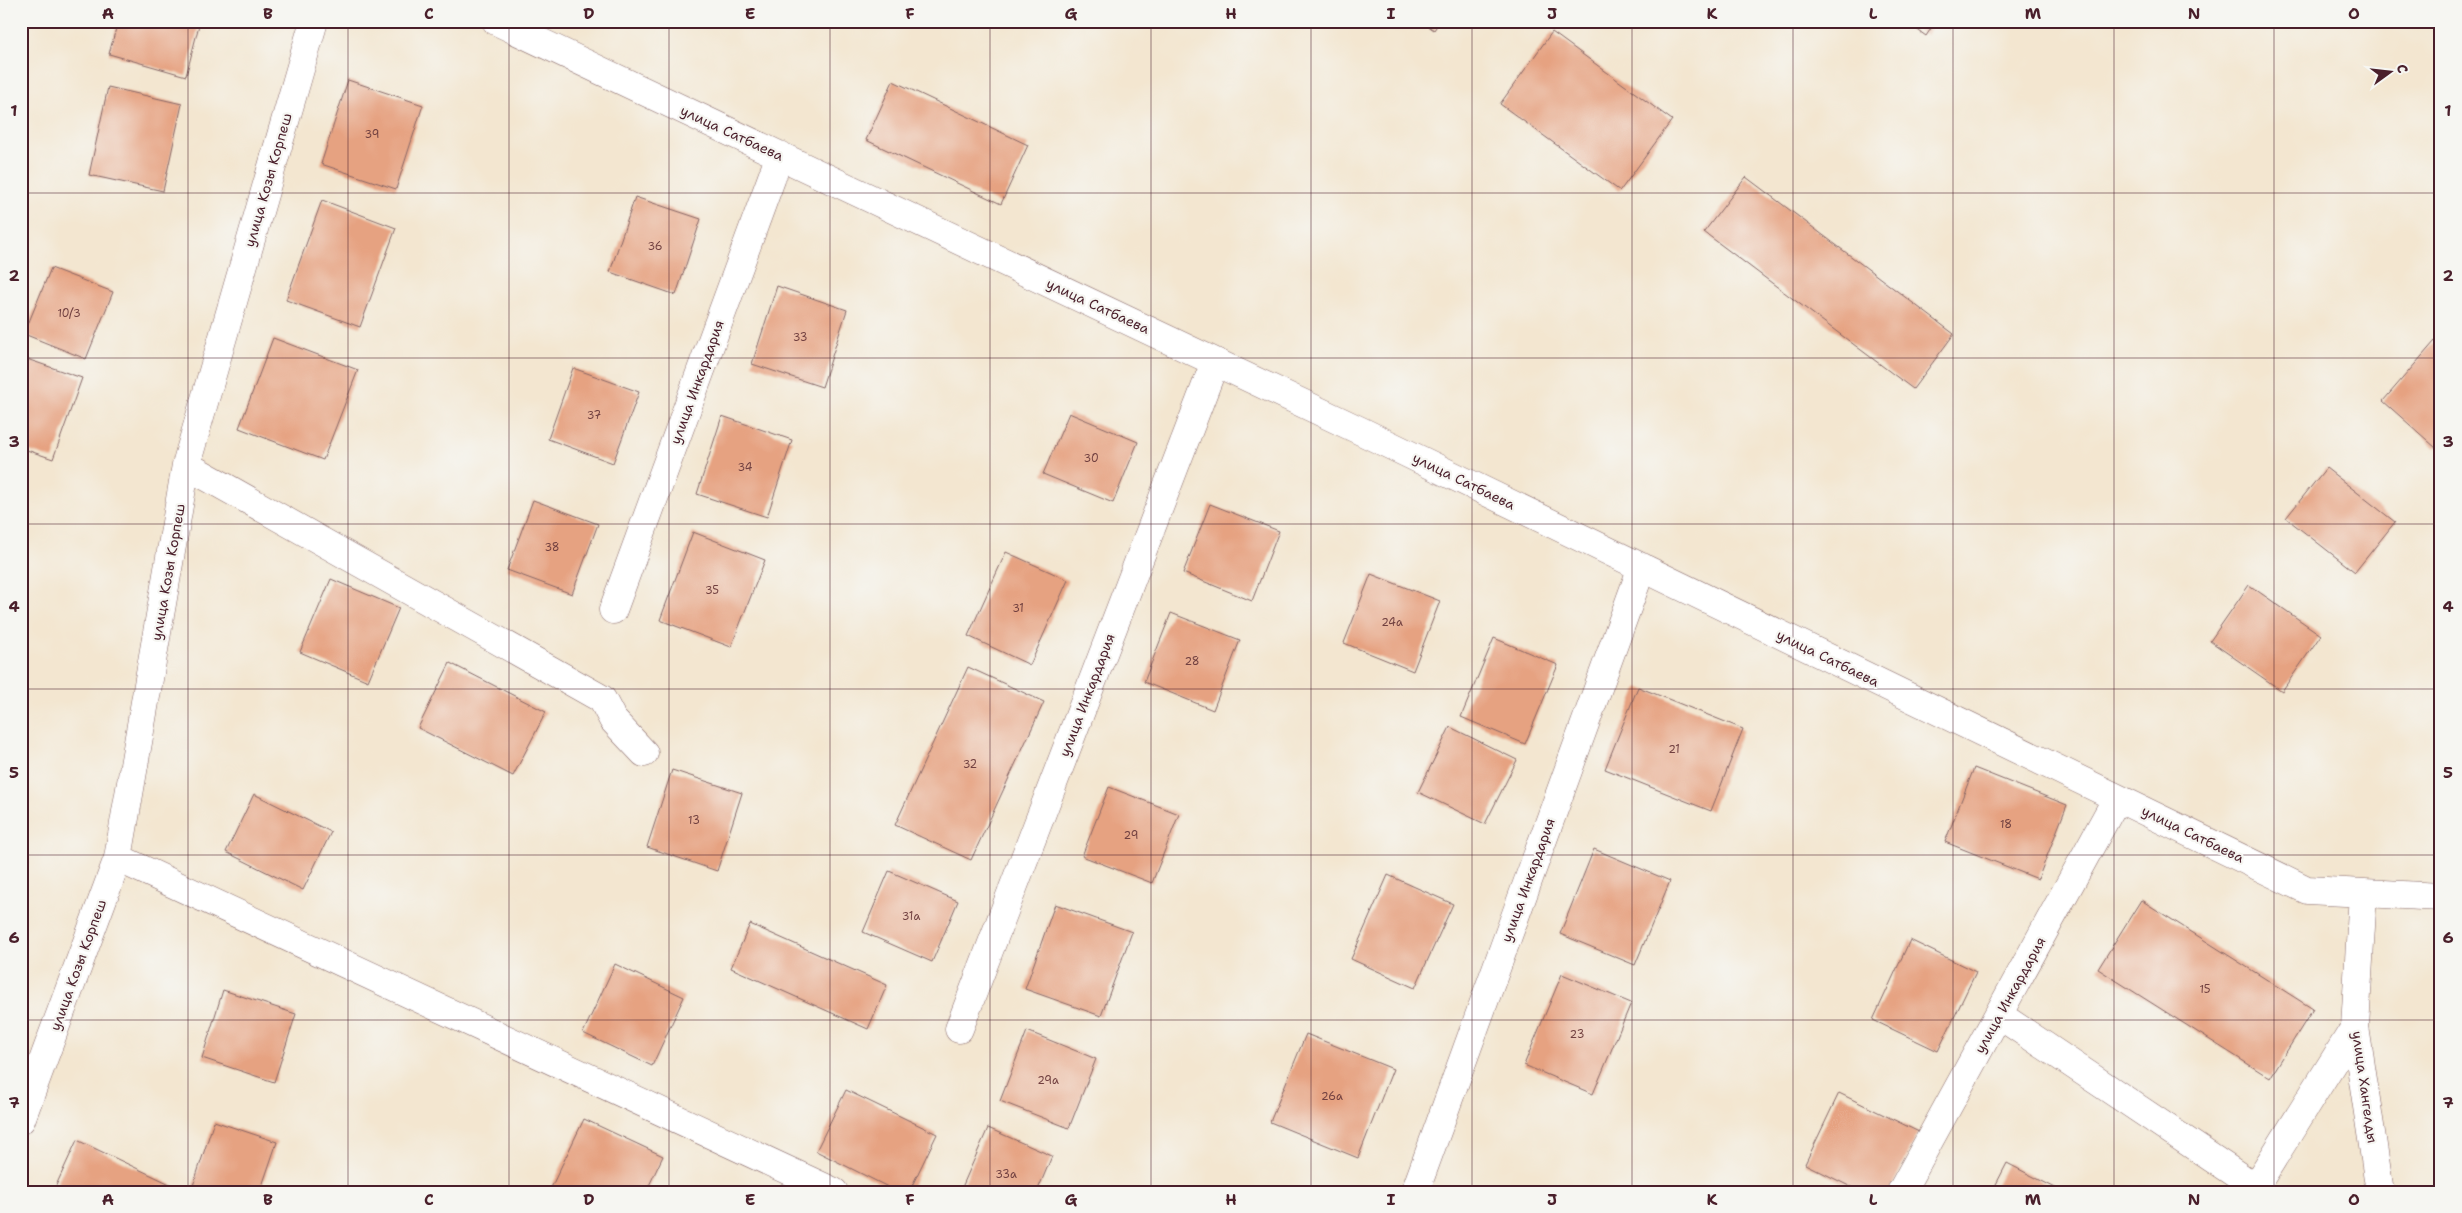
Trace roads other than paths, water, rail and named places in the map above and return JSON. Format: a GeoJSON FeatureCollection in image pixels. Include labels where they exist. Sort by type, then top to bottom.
{"type":"FeatureCollection","features":[{"type":"Feature","properties":{"kind":"street","name":"улица Козы Корпеш"},"geometry":{"type":"LineString","coordinates":[[21,1120],[118,858],[186,465],[314,21]]}},
{"type":"Feature","properties":{"kind":"street","name":"улица Сатбаева"},"geometry":{"type":"LineString","coordinates":[[496,21],[1215,362],[2307,890],[2441,897]]}},
{"type":"Feature","properties":{"kind":"street","name":"улица Инкардария"},"geometry":{"type":"LineString","coordinates":[[613,610],[780,155]]}},
{"type":"Feature","properties":{"kind":"street","name":"улица Инкардария"},"geometry":{"type":"LineString","coordinates":[[959,1029],[1215,362]]}},
{"type":"Feature","properties":{"kind":"street"},"geometry":{"type":"LineString","coordinates":[[186,465],[602,699],[613,720],[644,752]]}},
{"type":"Feature","properties":{"kind":"street","name":"улица Инкардария"},"geometry":{"type":"LineString","coordinates":[[1415,1192],[1642,567]]}},
{"type":"Feature","properties":{"kind":"street","name":"улица Инкардария"},"geometry":{"type":"LineString","coordinates":[[1901,1192],[2117,798]]}},
{"type":"Feature","properties":{"kind":"street"},"geometry":{"type":"LineString","coordinates":[[118,858],[834,1192]]}},
{"type":"Feature","properties":{"kind":"street","name":"улица Хангелды"},"geometry":{"type":"LineString","coordinates":[[2363,893],[2355,1027],[2380,1192]]}},
{"type":"Feature","properties":{"kind":"street"},"geometry":{"type":"LineString","coordinates":[[1999,1015],[2255,1187],[2355,1027]]}}]}
